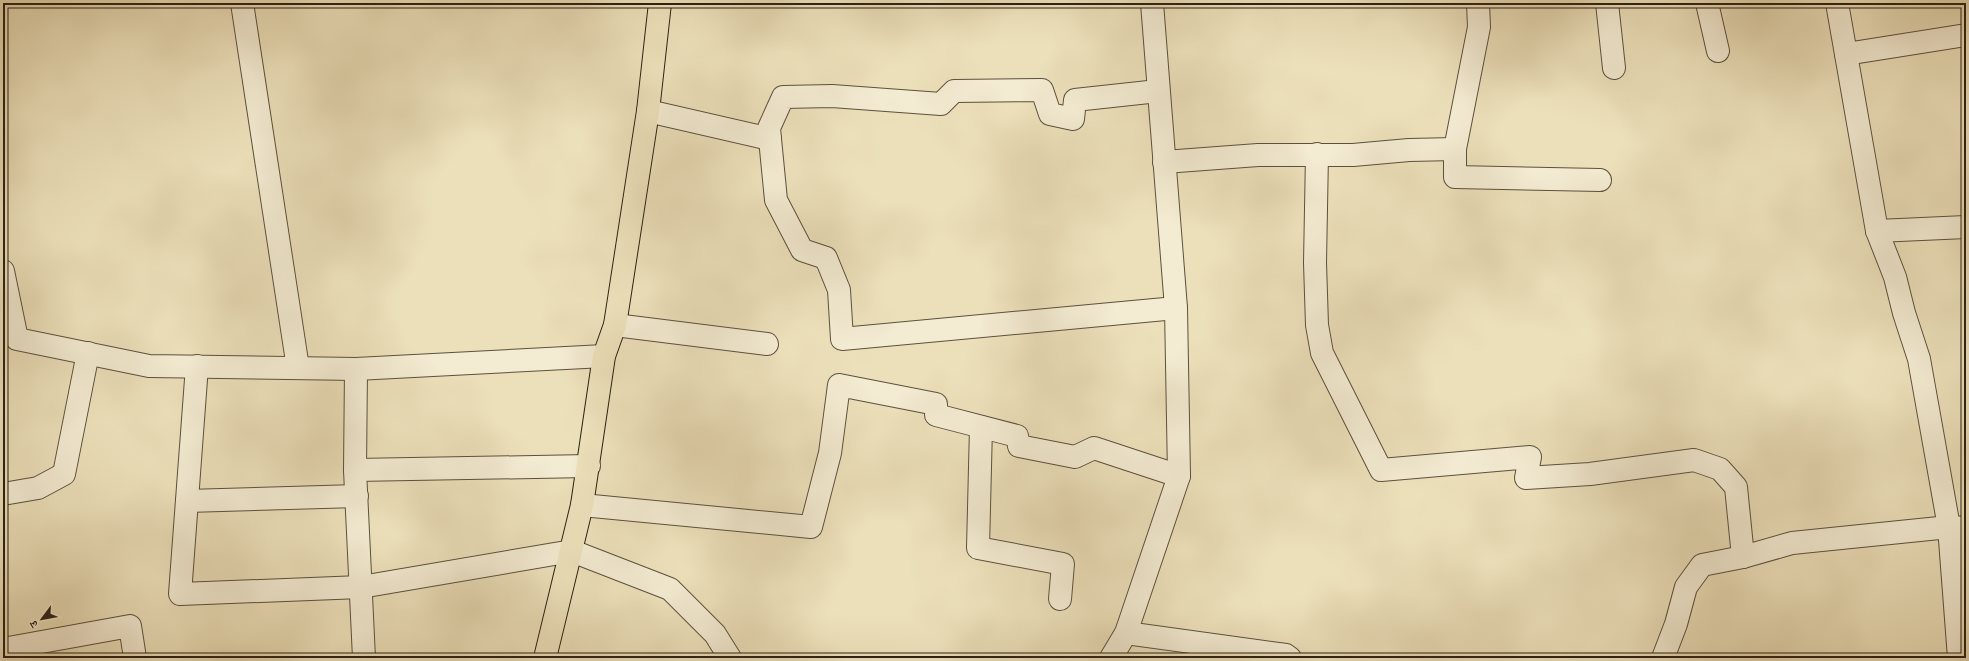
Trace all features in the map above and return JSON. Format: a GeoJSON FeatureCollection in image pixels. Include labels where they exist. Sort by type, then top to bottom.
{"type":"FeatureCollection","features":[{"type":"Feature","properties":{"kind":"main road"},"geometry":{"type":"LineString","coordinates":[[545,658],[582,505],[589,466],[604,356],[615,325],[648,111],[660,3]]}},
{"type":"Feature","properties":{"kind":"street"},"geometry":{"type":"LineString","coordinates":[[242,3],[298,368]]}},
{"type":"Feature","properties":{"kind":"street"},"geometry":{"type":"LineString","coordinates":[[1111,658],[1126,633],[1179,476],[1176,308],[1152,3]]}},
{"type":"Feature","properties":{"kind":"street"},"geometry":{"type":"LineString","coordinates":[[1478,3],[1479,27],[1455,149],[1455,177],[1600,180]]}},
{"type":"Feature","properties":{"kind":"street"},"geometry":{"type":"LineString","coordinates":[[1607,3],[1614,68]]}},
{"type":"Feature","properties":{"kind":"street"},"geometry":{"type":"LineString","coordinates":[[1706,3],[1718,51]]}},
{"type":"Feature","properties":{"kind":"street"},"geometry":{"type":"LineString","coordinates":[[1837,3],[1877,231],[1895,277],[1904,313],[1919,359],[1957,528],[1960,658]]}},
{"type":"Feature","properties":{"kind":"street"},"geometry":{"type":"LineString","coordinates":[[1846,54],[1966,35]]}},
{"type":"Feature","properties":{"kind":"street"},"geometry":{"type":"LineString","coordinates":[[1158,91],[1075,100],[1073,119],[1050,114],[1042,90],[954,91],[941,104],[832,96],[783,97],[769,128],[776,200],[802,250],[826,258],[839,290],[842,339],[1176,308]]}},
{"type":"Feature","properties":{"kind":"street"},"geometry":{"type":"LineString","coordinates":[[648,111],[770,139]]}},
{"type":"Feature","properties":{"kind":"street"},"geometry":{"type":"LineString","coordinates":[[1164,162],[1258,155],[1354,154],[1409,150],[1455,149]]}},
{"type":"Feature","properties":{"kind":"street"},"geometry":{"type":"LineString","coordinates":[[1317,154],[1315,263],[1318,332],[1322,353],[1381,470],[1530,457],[1526,478],[1590,474],[1694,460],[1720,469],[1736,487],[1743,558]]}},
{"type":"Feature","properties":{"kind":"street"},"geometry":{"type":"LineString","coordinates":[[1877,231],[1966,227]]}},
{"type":"Feature","properties":{"kind":"street"},"geometry":{"type":"LineString","coordinates":[[3,271],[17,338],[149,366],[356,369],[604,356]]}},
{"type":"Feature","properties":{"kind":"street"},"geometry":{"type":"LineString","coordinates":[[615,325],[767,344]]}},
{"type":"Feature","properties":{"kind":"street"},"geometry":{"type":"LineString","coordinates":[[3,494],[38,488],[64,474],[88,353]]}},
{"type":"Feature","properties":{"kind":"street"},"geometry":{"type":"LineString","coordinates":[[197,366],[180,594],[361,588],[572,551],[670,589],[715,634],[730,658]]}},
{"type":"Feature","properties":{"kind":"street"},"geometry":{"type":"LineString","coordinates":[[356,369],[355,470],[364,658]]}},
{"type":"Feature","properties":{"kind":"street"},"geometry":{"type":"LineString","coordinates":[[582,505],[811,527],[830,453],[839,385],[936,404],[936,415],[1017,436],[1019,446],[1075,457],[1094,448],[1179,476]]}},
{"type":"Feature","properties":{"kind":"street"},"geometry":{"type":"LineString","coordinates":[[981,427],[978,548],[1063,564],[1060,600]]}},
{"type":"Feature","properties":{"kind":"street"},"geometry":{"type":"LineString","coordinates":[[355,470],[589,466]]}},
{"type":"Feature","properties":{"kind":"street"},"geometry":{"type":"LineString","coordinates":[[187,501],[357,496]]}},
{"type":"Feature","properties":{"kind":"street"},"geometry":{"type":"LineString","coordinates":[[1663,658],[1676,624],[1686,587],[1702,565],[1743,558],[1792,543],[1957,528]]}},
{"type":"Feature","properties":{"kind":"street"},"geometry":{"type":"LineString","coordinates":[[3,649],[130,626],[135,658]]}},
{"type":"Feature","properties":{"kind":"street"},"geometry":{"type":"LineString","coordinates":[[1126,633],[1286,656],[1290,658]]}}]}
